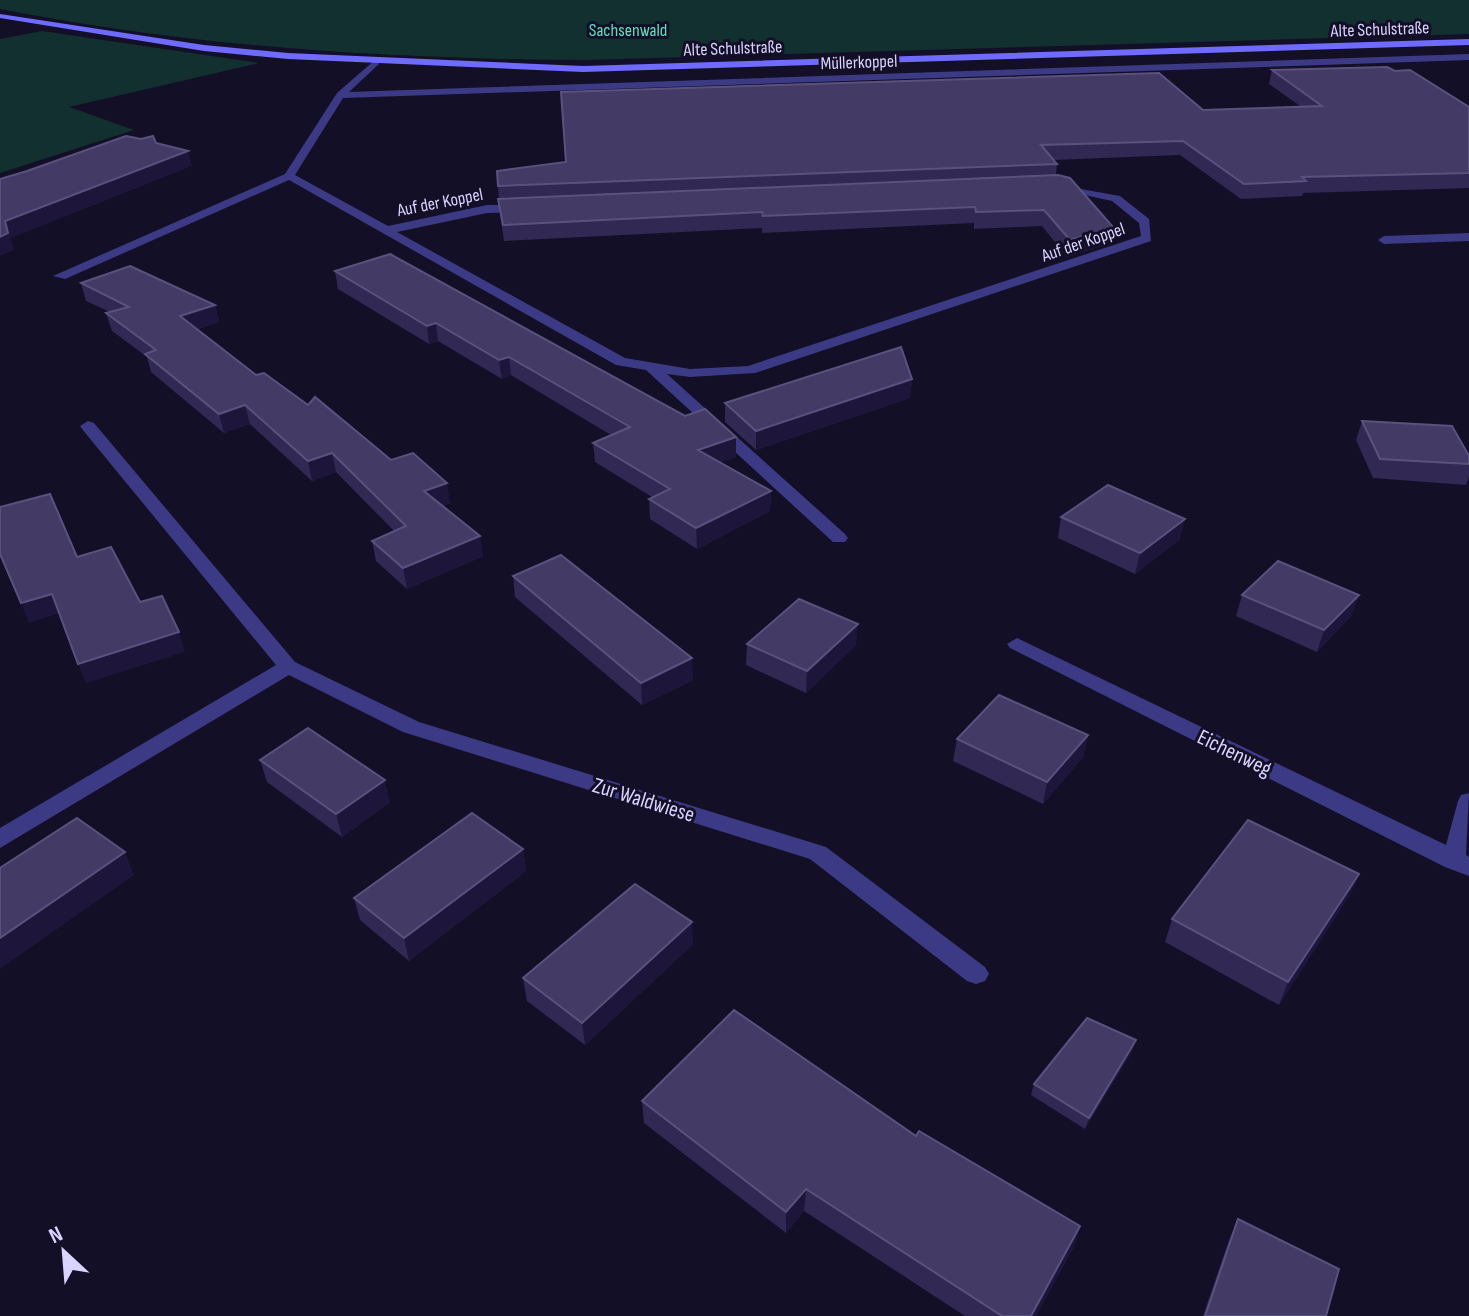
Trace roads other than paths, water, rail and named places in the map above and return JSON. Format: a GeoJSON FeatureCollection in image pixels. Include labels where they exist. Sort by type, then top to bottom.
{"type":"FeatureCollection","features":[{"type":"Feature","properties":{"kind":"main road","name":"Alte Schulstraße"},"geometry":{"type":"LineString","coordinates":[[0,16],[204,48],[376,62],[583,69],[1469,42]]}},
{"type":"Feature","properties":{"kind":"street"},"geometry":{"type":"LineString","coordinates":[[1170,52],[1188,67]]}},
{"type":"Feature","properties":{"kind":"street","name":"Müllerkoppel"},"geometry":{"type":"LineString","coordinates":[[340,95],[1469,57]]}},
{"type":"Feature","properties":{"kind":"street"},"geometry":{"type":"LineString","coordinates":[[60,276],[289,176],[340,95],[376,62]]}},
{"type":"Feature","properties":{"kind":"street","name":"Auf der Koppel"},"geometry":{"type":"LineString","coordinates":[[289,176],[621,362],[690,373],[750,370],[1147,238],[1145,222],[1116,198],[1056,185],[1040,186]]}},
{"type":"Feature","properties":{"kind":"street","name":"Auf der Koppel"},"geometry":{"type":"LineString","coordinates":[[383,231],[487,209],[534,207]]}},
{"type":"Feature","properties":{"kind":"street"},"geometry":{"type":"LineString","coordinates":[[1384,240],[1469,237]]}},
{"type":"Feature","properties":{"kind":"street"},"geometry":{"type":"LineString","coordinates":[[651,367],[839,538]]}},
{"type":"Feature","properties":{"kind":"street","name":"Zur Waldwiese"},"geometry":{"type":"LineString","coordinates":[[88,426],[288,667],[411,727],[818,853],[976,974]]}},
{"type":"Feature","properties":{"kind":"street","name":"Eichenweg"},"geometry":{"type":"LineString","coordinates":[[1017,644],[1461,864],[1469,801]]}},
{"type":"Feature","properties":{"kind":"street"},"geometry":{"type":"LineString","coordinates":[[0,839],[288,667]]}},
{"type":"Feature","properties":{"kind":"park label","name":"Sachsenwald"},"geometry":{"type":"Point","coordinates":[628,30]}}]}
